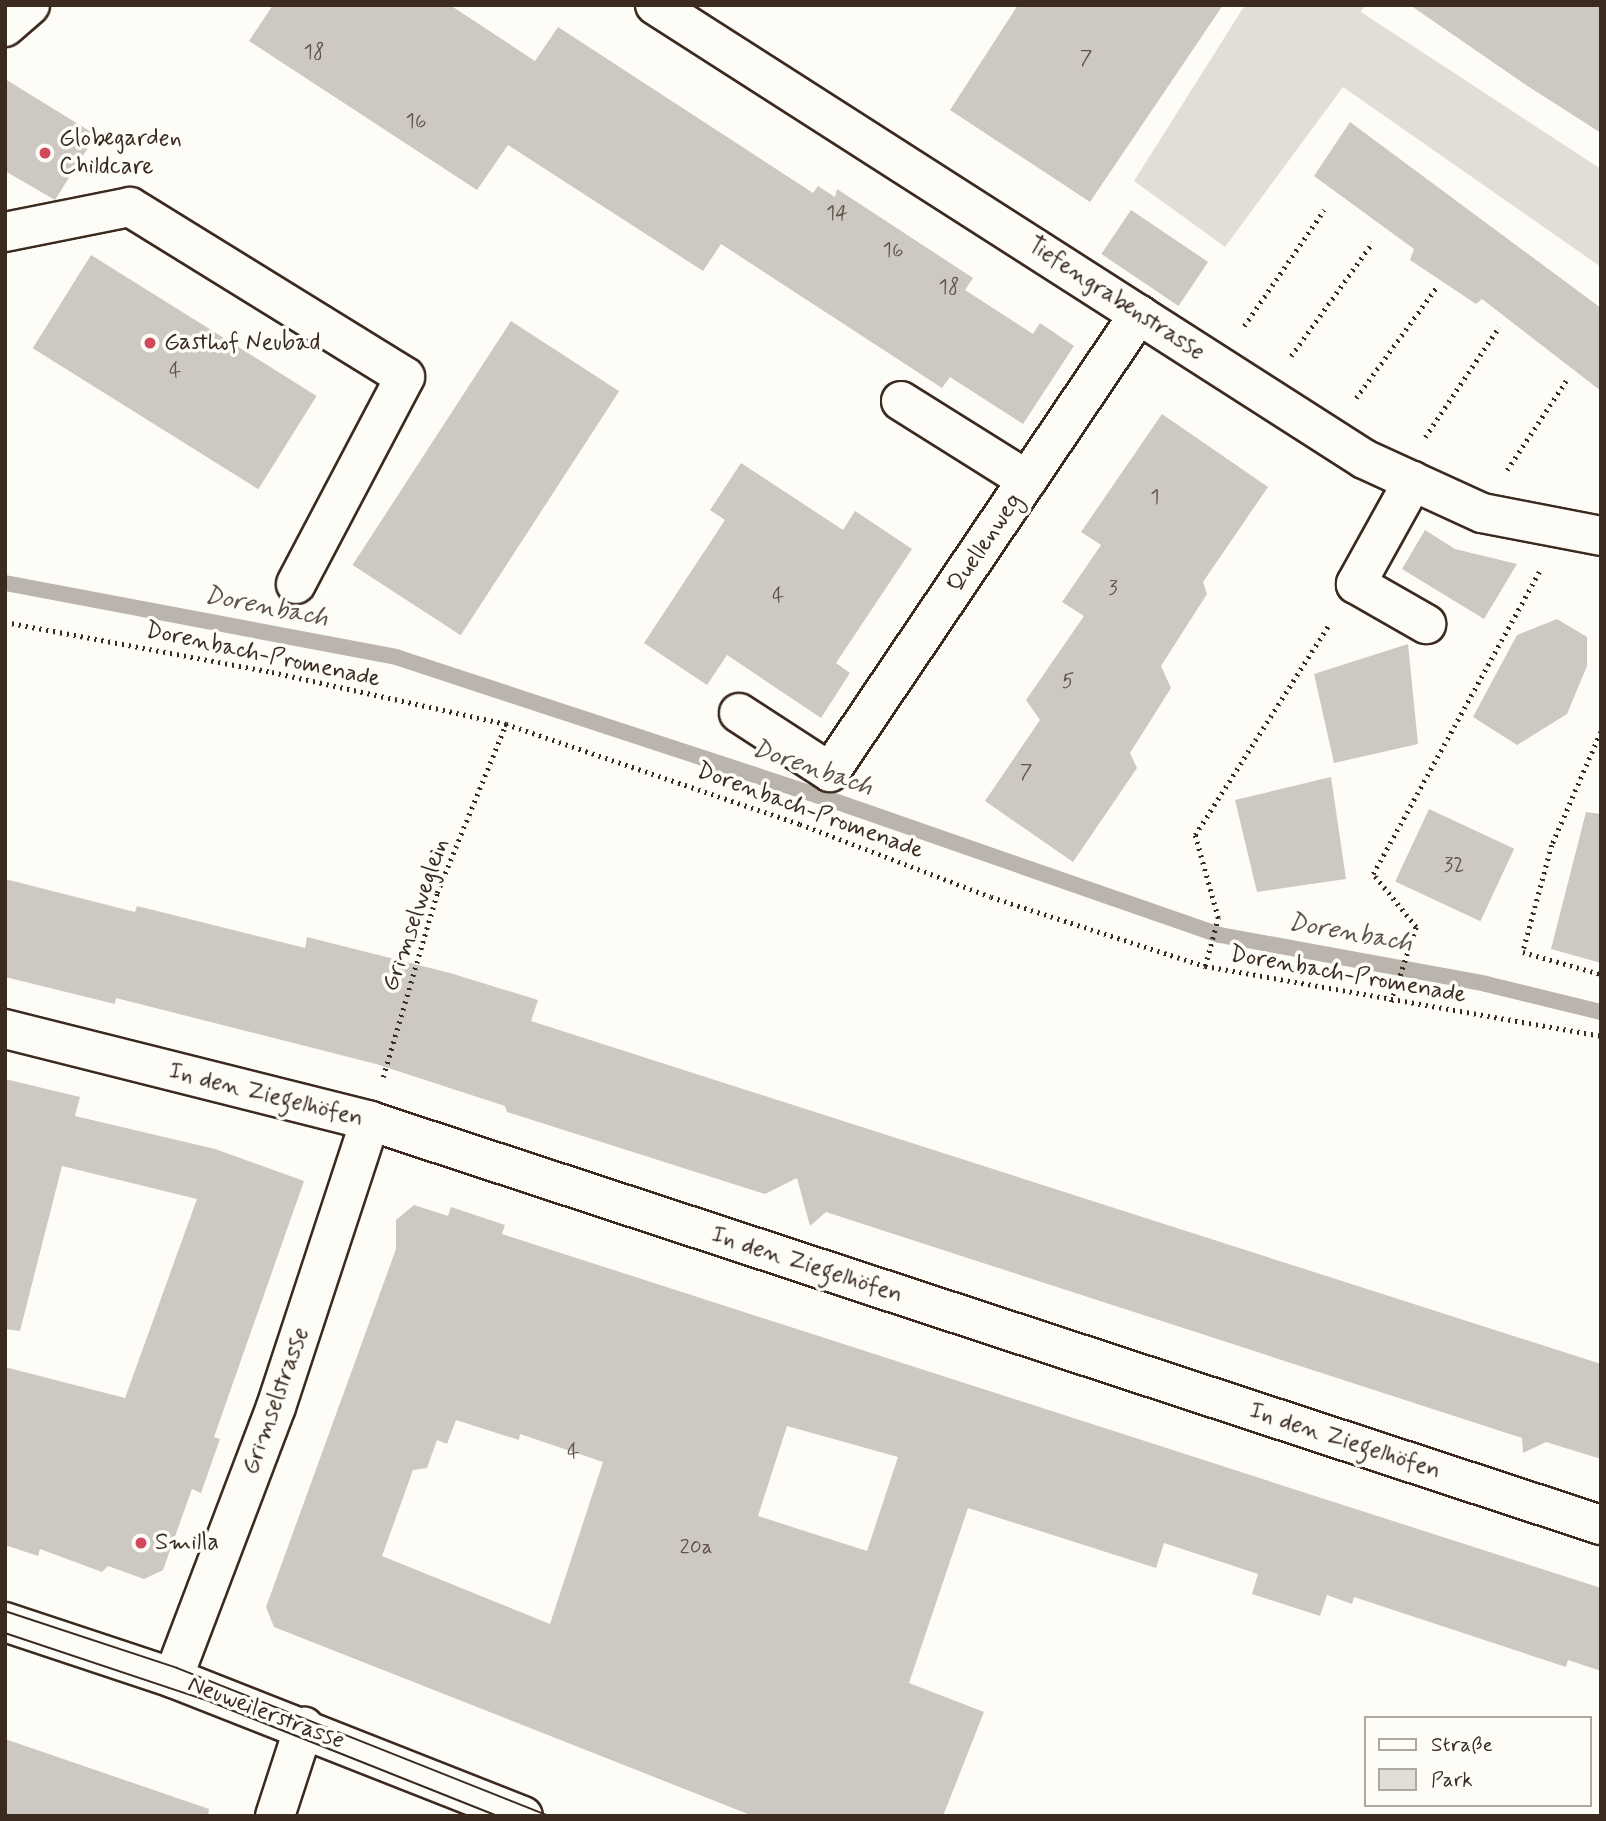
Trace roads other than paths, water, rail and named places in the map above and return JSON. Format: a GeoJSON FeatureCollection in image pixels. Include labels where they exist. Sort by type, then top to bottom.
{"type":"FeatureCollection","features":[{"type":"Feature","properties":{"kind":"street"},"geometry":{"type":"LineString","coordinates":[[5,27],[30,5]]}},
{"type":"Feature","properties":{"kind":"street","name":"Tiefengrabenstrasse"},"geometry":{"type":"LineString","coordinates":[[655,5],[1328,435],[1406,478],[1479,511],[1601,536]]}},
{"type":"Feature","properties":{"kind":"street"},"geometry":{"type":"LineString","coordinates":[[5,232],[130,206],[405,377],[296,584]]}},
{"type":"Feature","properties":{"kind":"street","name":"Quellenweg"},"geometry":{"type":"LineString","coordinates":[[739,713],[839,760],[1139,314]]}},
{"type":"Feature","properties":{"kind":"street"},"geometry":{"type":"LineString","coordinates":[[901,401],[1027,480]]}},
{"type":"Feature","properties":{"kind":"street"},"geometry":{"type":"LineString","coordinates":[[1406,478],[1356,584],[1426,624]]}},
{"type":"Feature","properties":{"kind":"street","name":"In den Ziegelhöfen"},"geometry":{"type":"LineString","coordinates":[[5,1029],[370,1121],[1601,1525]]}},
{"type":"Feature","properties":{"kind":"street","name":"Grimselstrasse"},"geometry":{"type":"LineString","coordinates":[[173,1678],[276,1407],[370,1121]]}},
{"type":"Feature","properties":{"kind":"street","name":"Neuweilerstrasse"},"geometry":{"type":"LineString","coordinates":[[5,1622],[173,1678],[304,1727],[523,1816]]}},
{"type":"Feature","properties":{"kind":"street"},"geometry":{"type":"LineString","coordinates":[[275,1816],[304,1727]]}},
{"type":"Feature","properties":{"kind":"waterway","name":"Dorenbach"},"geometry":{"type":"LineString","coordinates":[[5,583],[396,657],[826,798],[1220,935],[1486,984],[1601,1012]]}},
{"type":"Feature","properties":{"kind":"tram line"},"geometry":{"type":"LineString","coordinates":[[5,1611],[177,1668],[548,1816]]}},
{"type":"Feature","properties":{"kind":"tram line"},"geometry":{"type":"LineString","coordinates":[[5,1633],[211,1702],[498,1816]]}},
{"type":"Feature","properties":{"kind":"place","name":"Globegarden Childcare"},"geometry":{"type":"Point","coordinates":[45,153]}},
{"type":"Feature","properties":{"kind":"place","name":"Gasthof Neubad"},"geometry":{"type":"Point","coordinates":[150,343]}},
{"type":"Feature","properties":{"kind":"place","name":"Smilla"},"geometry":{"type":"Point","coordinates":[141,1543]}}]}
